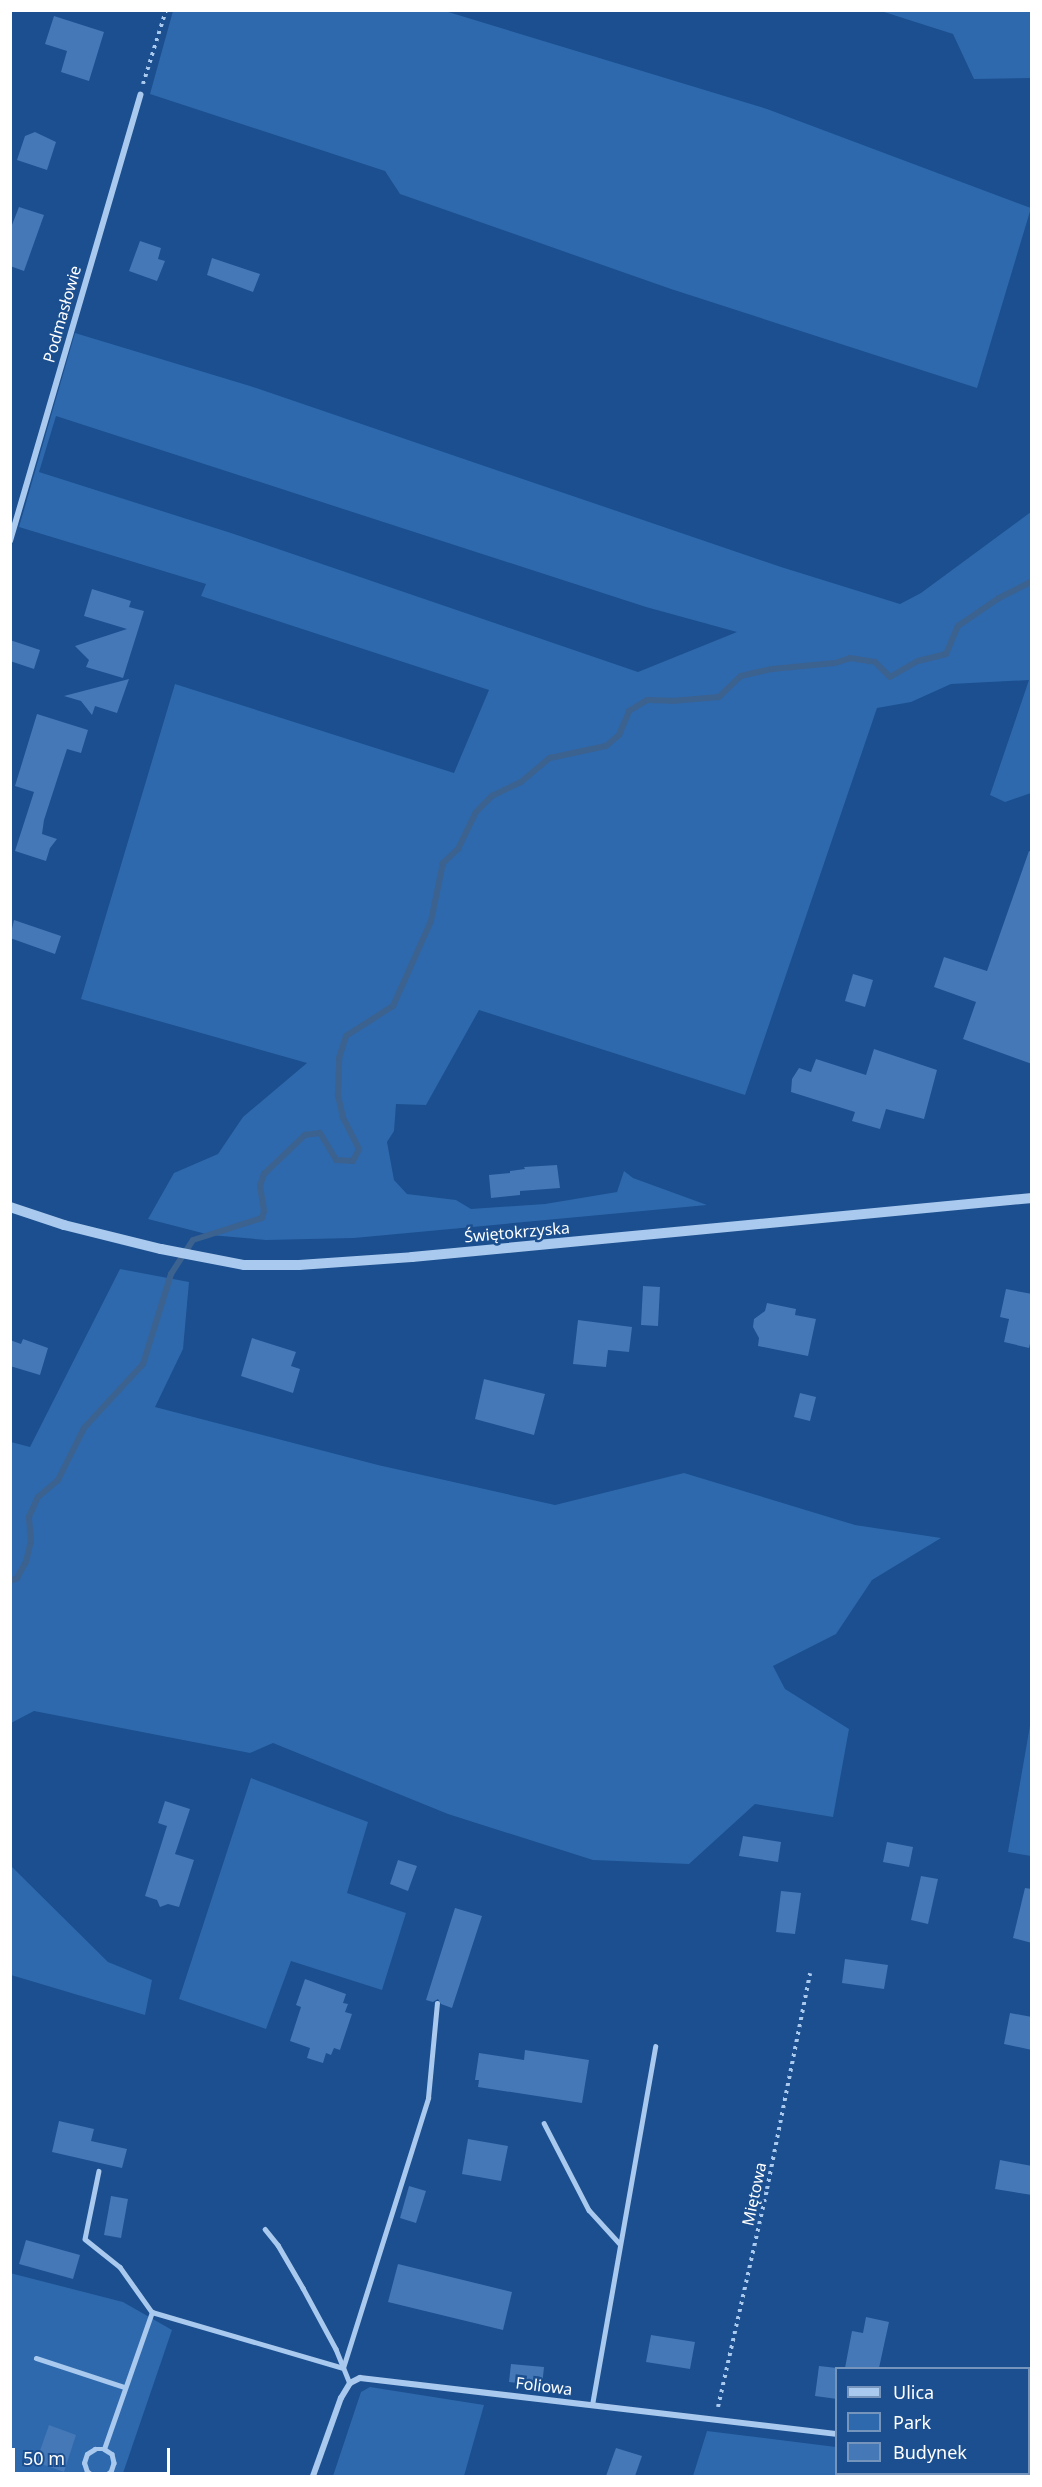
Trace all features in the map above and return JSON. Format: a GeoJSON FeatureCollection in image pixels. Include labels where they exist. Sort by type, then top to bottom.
{"type":"FeatureCollection","features":[{"type":"Feature","properties":{"kind":"street","name":"Podmasłowie"},"geometry":{"type":"LineString","coordinates":[[10,541],[140,95]]}},
{"type":"Feature","properties":{"kind":"street","name":"Świętokrzyska"},"geometry":{"type":"LineString","coordinates":[[10,1207],[64,1225],[161,1249],[244,1264],[277,1265],[400,1258],[1032,1198]]}},
{"type":"Feature","properties":{"kind":"street","name":"Foliowa"},"geometry":{"type":"LineString","coordinates":[[350,2383],[360,2378],[835,2434]]}},
{"type":"Feature","properties":{"kind":"street"},"geometry":{"type":"LineString","coordinates":[[314,2476],[331,2420],[350,2383]]}},
{"type":"Feature","properties":{"kind":"lane"},"geometry":{"type":"LineString","coordinates":[[344,2368],[428,2098],[437,2003]]}},
{"type":"Feature","properties":{"kind":"lane"},"geometry":{"type":"LineString","coordinates":[[592,2405],[655,2047]]}},
{"type":"Feature","properties":{"kind":"lane"},"geometry":{"type":"LineString","coordinates":[[544,2124],[589,2210],[620,2244]]}},
{"type":"Feature","properties":{"kind":"lane"},"geometry":{"type":"LineString","coordinates":[[99,2171],[85,2239],[120,2267],[152,2312],[344,2368]]}},
{"type":"Feature","properties":{"kind":"lane"},"geometry":{"type":"LineString","coordinates":[[265,2229],[278,2245],[298,2279],[350,2383]]}},
{"type":"Feature","properties":{"kind":"lane"},"geometry":{"type":"LineString","coordinates":[[104,2449],[152,2312]]}},
{"type":"Feature","properties":{"kind":"lane"},"geometry":{"type":"LineString","coordinates":[[36,2358],[124,2387]]}},
{"type":"Feature","properties":{"kind":"lane"},"geometry":{"type":"LineString","coordinates":[[93,2476],[87,2472],[84,2463],[87,2454],[95,2449],[104,2449],[112,2454],[114,2463],[111,2472],[105,2476]]}},
{"type":"Feature","properties":{"kind":"path"},"geometry":{"type":"LineString","coordinates":[[140,95],[168,10]]}},
{"type":"Feature","properties":{"kind":"path","name":"Miętowa"},"geometry":{"type":"LineString","coordinates":[[715,2420],[767,2189],[810,1973]]}},
{"type":"Feature","properties":{"kind":"green space"},"geometry":{"type":"Polygon","coordinates":[[[173,11],[445,11],[767,109],[1031,208],[977,388],[671,289],[400,194],[385,171],[150,94],[173,11]]]}},
{"type":"Feature","properties":{"kind":"green space"},"geometry":{"type":"Polygon","coordinates":[[[881,11],[1031,11],[1031,78],[974,79],[953,34],[881,11]]]}},
{"type":"Feature","properties":{"kind":"green space"},"geometry":{"type":"Polygon","coordinates":[[[75,333],[250,386],[781,567],[900,604],[921,593],[1031,512],[1031,793],[1005,802],[990,795],[1029,680],[951,684],[911,702],[877,708],[745,1095],[479,1010],[426,1105],[396,1104],[394,1131],[387,1142],[394,1180],[407,1194],[456,1200],[471,1209],[545,1204],[617,1192],[624,1171],[633,1178],[707,1205],[354,1238],[266,1240],[210,1235],[148,1219],[174,1173],[218,1154],[243,1117],[307,1063],[81,999],[175,684],[454,773],[489,690],[201,596],[206,584],[19,527],[75,333]],[[56,416],[39,472],[231,533],[638,672],[737,632],[646,607],[56,416]]]}},
{"type":"Feature","properties":{"kind":"green space"},"geometry":{"type":"Polygon","coordinates":[[[120,1269],[189,1282],[183,1349],[155,1407],[378,1465],[555,1505],[684,1473],[855,1525],[941,1538],[872,1580],[836,1634],[773,1666],[785,1689],[849,1729],[833,1817],[755,1804],[689,1864],[593,1860],[448,1814],[273,1743],[250,1753],[34,1711],[11,1723],[11,1442],[30,1447],[120,1269]]]}},
{"type":"Feature","properties":{"kind":"green space"},"geometry":{"type":"Polygon","coordinates":[[[1031,1720],[1031,1856],[1008,1852],[1031,1720]]]}},
{"type":"Feature","properties":{"kind":"green space"},"geometry":{"type":"Polygon","coordinates":[[[251,1778],[368,1822],[347,1893],[406,1913],[382,1990],[291,1961],[266,2029],[179,1999],[251,1778]]]}},
{"type":"Feature","properties":{"kind":"green space"},"geometry":{"type":"Polygon","coordinates":[[[11,1860],[12,1867],[108,1962],[152,1980],[145,2015],[11,1975],[11,1860]]]}},
{"type":"Feature","properties":{"kind":"green space"},"geometry":{"type":"Polygon","coordinates":[[[10,2273],[123,2302],[172,2330],[122,2476],[11,2476],[10,2273]]]}},
{"type":"Feature","properties":{"kind":"green space"},"geometry":{"type":"Polygon","coordinates":[[[370,2387],[484,2405],[464,2476],[333,2476],[361,2392],[370,2387]]]}},
{"type":"Feature","properties":{"kind":"green space"},"geometry":{"type":"Polygon","coordinates":[[[707,2431],[835,2447],[835,2475],[1030,2475],[1032,2471],[1031,2476],[693,2476],[707,2431]]]}},
{"type":"Feature","properties":{"kind":"building"},"geometry":{"type":"Polygon","coordinates":[[[54,16],[104,32],[89,81],[61,72],[67,51],[45,44],[54,16]]]}},
{"type":"Feature","properties":{"kind":"building"},"geometry":{"type":"Polygon","coordinates":[[[35,132],[56,142],[47,170],[17,160],[25,136],[35,132]]]}},
{"type":"Feature","properties":{"kind":"building"},"geometry":{"type":"Polygon","coordinates":[[[19,207],[44,215],[24,271],[10,266],[10,230],[19,207]]]}},
{"type":"Feature","properties":{"kind":"building"},"geometry":{"type":"Polygon","coordinates":[[[140,241],[161,248],[158,259],[165,261],[157,281],[129,271],[140,241]]]}},
{"type":"Feature","properties":{"kind":"building"},"geometry":{"type":"Polygon","coordinates":[[[212,258],[260,274],[253,292],[207,275],[212,258]]]}},
{"type":"Feature","properties":{"kind":"building"},"geometry":{"type":"Polygon","coordinates":[[[92,589],[131,601],[129,607],[144,611],[123,678],[86,667],[89,660],[75,646],[127,629],[84,616],[92,589]]]}},
{"type":"Feature","properties":{"kind":"building"},"geometry":{"type":"Polygon","coordinates":[[[10,640],[40,650],[34,669],[10,661],[10,640]]]}},
{"type":"Feature","properties":{"kind":"building"},"geometry":{"type":"Polygon","coordinates":[[[129,679],[117,713],[95,706],[92,715],[81,701],[64,696],[129,679]]]}},
{"type":"Feature","properties":{"kind":"building"},"geometry":{"type":"Polygon","coordinates":[[[37,714],[88,730],[81,753],[67,749],[44,820],[42,834],[57,839],[50,848],[46,861],[15,851],[34,792],[15,786],[37,714]]]}},
{"type":"Feature","properties":{"kind":"building"},"geometry":{"type":"Polygon","coordinates":[[[1029,851],[1032,852],[1032,1064],[963,1039],[976,1002],[934,987],[944,957],[987,971],[1029,851]]]}},
{"type":"Feature","properties":{"kind":"building"},"geometry":{"type":"Polygon","coordinates":[[[14,920],[61,936],[55,954],[10,938],[14,920]]]}},
{"type":"Feature","properties":{"kind":"building"},"geometry":{"type":"Polygon","coordinates":[[[853,974],[873,980],[865,1007],[845,1001],[853,974]]]}},
{"type":"Feature","properties":{"kind":"building"},"geometry":{"type":"Polygon","coordinates":[[[874,1049],[937,1070],[924,1119],[886,1109],[880,1129],[852,1121],[855,1112],[791,1092],[792,1079],[799,1068],[811,1072],[816,1059],[866,1075],[874,1049]]]}},
{"type":"Feature","properties":{"kind":"building"},"geometry":{"type":"Polygon","coordinates":[[[557,1165],[560,1188],[520,1191],[520,1195],[491,1198],[489,1175],[510,1173],[510,1171],[525,1169],[524,1167],[557,1165]]]}},
{"type":"Feature","properties":{"kind":"building"},"geometry":{"type":"Polygon","coordinates":[[[643,1286],[660,1287],[658,1326],[641,1325],[643,1286]]]}},
{"type":"Feature","properties":{"kind":"building"},"geometry":{"type":"Polygon","coordinates":[[[1006,1289],[1032,1294],[1032,1335],[1029,1348],[1004,1342],[1009,1319],[1000,1317],[1006,1289]]]}},
{"type":"Feature","properties":{"kind":"building"},"geometry":{"type":"Polygon","coordinates":[[[767,1303],[796,1309],[795,1315],[816,1319],[808,1356],[758,1346],[759,1338],[753,1327],[754,1319],[765,1311],[767,1303]]]}},
{"type":"Feature","properties":{"kind":"building"},"geometry":{"type":"Polygon","coordinates":[[[578,1320],[632,1327],[629,1352],[608,1350],[606,1367],[573,1364],[578,1320]]]}},
{"type":"Feature","properties":{"kind":"building"},"geometry":{"type":"Polygon","coordinates":[[[252,1338],[296,1352],[291,1366],[300,1369],[293,1393],[241,1376],[252,1338]]]}},
{"type":"Feature","properties":{"kind":"building"},"geometry":{"type":"Polygon","coordinates":[[[23,1339],[48,1348],[40,1375],[10,1366],[10,1340],[21,1344],[23,1339]]]}},
{"type":"Feature","properties":{"kind":"building"},"geometry":{"type":"Polygon","coordinates":[[[484,1379],[545,1394],[534,1435],[475,1419],[484,1379]]]}},
{"type":"Feature","properties":{"kind":"building"},"geometry":{"type":"Polygon","coordinates":[[[800,1393],[816,1397],[810,1421],[794,1417],[800,1393]]]}},
{"type":"Feature","properties":{"kind":"building"},"geometry":{"type":"Polygon","coordinates":[[[165,1801],[190,1809],[175,1854],[194,1860],[179,1907],[168,1904],[160,1907],[157,1900],[145,1896],[167,1826],[158,1823],[165,1801]]]}},
{"type":"Feature","properties":{"kind":"building"},"geometry":{"type":"Polygon","coordinates":[[[743,1836],[781,1842],[778,1862],[739,1856],[743,1836]]]}},
{"type":"Feature","properties":{"kind":"building"},"geometry":{"type":"Polygon","coordinates":[[[887,1842],[913,1847],[909,1867],[883,1862],[887,1842]]]}},
{"type":"Feature","properties":{"kind":"building"},"geometry":{"type":"Polygon","coordinates":[[[398,1860],[417,1866],[408,1891],[390,1884],[398,1860]]]}},
{"type":"Feature","properties":{"kind":"building"},"geometry":{"type":"Polygon","coordinates":[[[921,1876],[938,1879],[928,1924],[911,1920],[921,1876]]]}},
{"type":"Feature","properties":{"kind":"building"},"geometry":{"type":"Polygon","coordinates":[[[1025,1888],[1032,1889],[1032,1943],[1013,1938],[1025,1888]]]}},
{"type":"Feature","properties":{"kind":"building"},"geometry":{"type":"Polygon","coordinates":[[[781,1891],[801,1893],[795,1934],[776,1932],[781,1891]]]}},
{"type":"Feature","properties":{"kind":"building"},"geometry":{"type":"Polygon","coordinates":[[[455,1908],[482,1916],[452,2008],[441,2004],[438,1999],[433,2002],[426,2000],[455,1908]]]}},
{"type":"Feature","properties":{"kind":"building"},"geometry":{"type":"Polygon","coordinates":[[[845,1959],[888,1965],[884,1989],[842,1983],[845,1959]]]}},
{"type":"Feature","properties":{"kind":"building"},"geometry":{"type":"Polygon","coordinates":[[[305,1979],[346,1994],[343,2003],[348,2004],[345,2012],[352,2014],[340,2050],[334,2048],[331,2055],[326,2053],[323,2063],[307,2058],[310,2048],[290,2041],[301,2007],[296,2005],[305,1979]]]}},
{"type":"Feature","properties":{"kind":"building"},"geometry":{"type":"Polygon","coordinates":[[[1010,2013],[1032,2017],[1032,2050],[1004,2044],[1010,2013]]]}},
{"type":"Feature","properties":{"kind":"building"},"geometry":{"type":"Polygon","coordinates":[[[525,2050],[589,2060],[582,2103],[478,2087],[479,2080],[475,2080],[479,2053],[524,2060],[525,2050]]]}},
{"type":"Feature","properties":{"kind":"building"},"geometry":{"type":"Polygon","coordinates":[[[59,2121],[94,2129],[91,2141],[127,2149],[122,2168],[52,2152],[59,2121]]]}},
{"type":"Feature","properties":{"kind":"building"},"geometry":{"type":"Polygon","coordinates":[[[468,2139],[508,2146],[501,2181],[462,2174],[468,2139]]]}},
{"type":"Feature","properties":{"kind":"building"},"geometry":{"type":"Polygon","coordinates":[[[1000,2160],[1032,2166],[1032,2195],[995,2189],[1000,2160]]]}},
{"type":"Feature","properties":{"kind":"building"},"geometry":{"type":"Polygon","coordinates":[[[409,2186],[426,2191],[416,2223],[400,2218],[409,2186]]]}},
{"type":"Feature","properties":{"kind":"building"},"geometry":{"type":"Polygon","coordinates":[[[111,2196],[128,2199],[121,2238],[104,2235],[111,2196]]]}},
{"type":"Feature","properties":{"kind":"building"},"geometry":{"type":"Polygon","coordinates":[[[26,2240],[80,2255],[73,2279],[19,2264],[26,2240]]]}},
{"type":"Feature","properties":{"kind":"building"},"geometry":{"type":"Polygon","coordinates":[[[398,2264],[512,2292],[503,2330],[388,2302],[398,2264]]]}},
{"type":"Feature","properties":{"kind":"building"},"geometry":{"type":"Polygon","coordinates":[[[866,2317],[889,2322],[879,2367],[845,2367],[852,2331],[863,2333],[866,2317]]]}},
{"type":"Feature","properties":{"kind":"building"},"geometry":{"type":"Polygon","coordinates":[[[651,2335],[695,2342],[690,2369],[646,2362],[651,2335]]]}},
{"type":"Feature","properties":{"kind":"building"},"geometry":{"type":"Polygon","coordinates":[[[511,2364],[544,2367],[542,2386],[509,2382],[511,2364]]]}},
{"type":"Feature","properties":{"kind":"building"},"geometry":{"type":"Polygon","coordinates":[[[819,2366],[835,2368],[835,2399],[815,2396],[819,2366]]]}},
{"type":"Feature","properties":{"kind":"building"},"geometry":{"type":"Polygon","coordinates":[[[49,2425],[76,2435],[64,2472],[36,2462],[49,2425]]]}},
{"type":"Feature","properties":{"kind":"building"},"geometry":{"type":"Polygon","coordinates":[[[616,2448],[642,2456],[635,2476],[606,2476],[616,2448]]]}},
{"type":"Feature","properties":{"kind":"waterway"},"geometry":{"type":"LineString","coordinates":[[10,1581],[17,1578],[26,1562],[31,1541],[29,1517],[38,1497],[58,1480],[84,1428],[143,1364],[171,1274],[193,1240],[262,1218],[264,1211],[260,1186],[264,1174],[305,1135],[320,1133],[336,1160],[353,1161],[359,1149],[343,1117],[338,1095],[339,1058],[346,1036],[393,1006],[431,921],[443,863],[458,849],[476,812],[492,796],[521,782],[550,758],[606,746],[619,735],[629,711],[647,700],[672,701],[719,697],[741,676],[772,669],[835,663],[850,658],[875,662],[890,677],[918,661],[946,654],[958,626],[999,598],[1032,581]]}}]}
